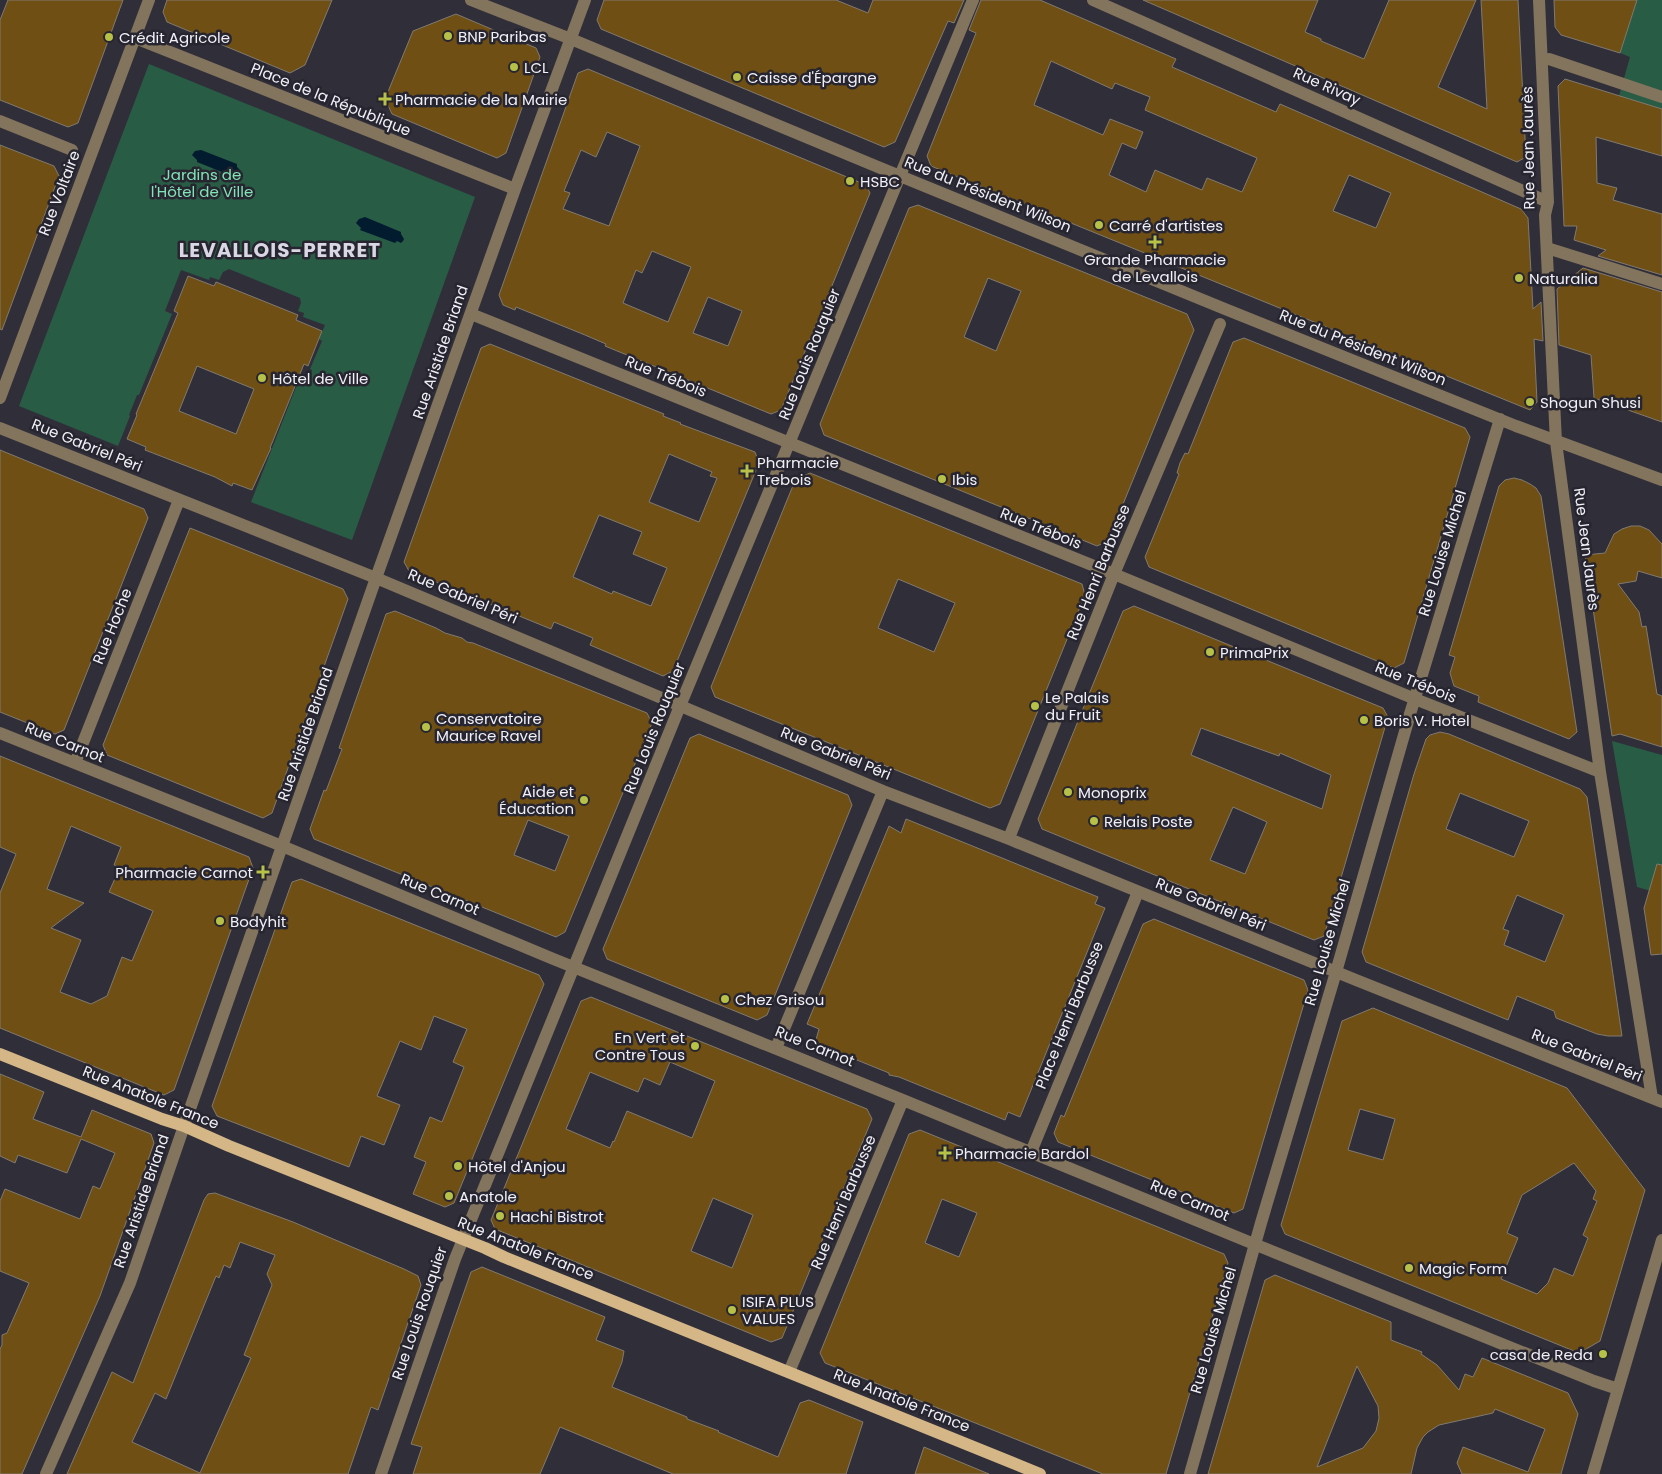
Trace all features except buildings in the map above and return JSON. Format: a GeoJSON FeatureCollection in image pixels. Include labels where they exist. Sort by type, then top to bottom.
{"type":"FeatureCollection","features":[{"type":"Feature","properties":{"kind":"main road","name":"Rue Anatole France"},"geometry":{"type":"LineString","coordinates":[[0,1054],[184,1126],[238,1150],[1040,1474]]}},
{"type":"Feature","properties":{"kind":"street","name":"Rue Voltaire"},"geometry":{"type":"LineString","coordinates":[[0,398],[149,0]]}},
{"type":"Feature","properties":{"kind":"street","name":"Rue du Président Wilson"},"geometry":{"type":"LineString","coordinates":[[471,0],[1500,420],[1662,480]]}},
{"type":"Feature","properties":{"kind":"street","name":"Rue Aristide Briand"},"geometry":{"type":"LineString","coordinates":[[46,1474],[130,1283],[376,578],[515,189],[585,0]]}},
{"type":"Feature","properties":{"kind":"street","name":"Rue Louis Rouquier"},"geometry":{"type":"LineString","coordinates":[[381,1474],[455,1259],[680,706],[973,0]]}},
{"type":"Feature","properties":{"kind":"street","name":"Rue Rivay"},"geometry":{"type":"LineString","coordinates":[[1093,0],[1548,202]]}},
{"type":"Feature","properties":{"kind":"street","name":"Rue Jean Jaurès"},"geometry":{"type":"LineString","coordinates":[[1539,0],[1548,202],[1545,215],[1556,442],[1600,772],[1657,1100]]}},
{"type":"Feature","properties":{"kind":"street","name":"Place de la République"},"geometry":{"type":"LineString","coordinates":[[135,38],[515,189]]}},
{"type":"Feature","properties":{"kind":"street"},"geometry":{"type":"LineString","coordinates":[[1549,59],[1662,97]]}},
{"type":"Feature","properties":{"kind":"street"},"geometry":{"type":"LineString","coordinates":[[0,121],[72,150]]}},
{"type":"Feature","properties":{"kind":"street"},"geometry":{"type":"LineString","coordinates":[[1547,248],[1662,284]]}},
{"type":"Feature","properties":{"kind":"street","name":"Rue Trébois"},"geometry":{"type":"LineString","coordinates":[[471,314],[1114,574],[1415,699],[1600,772]]}},
{"type":"Feature","properties":{"kind":"street","name":"Rue Henri Barbusse"},"geometry":{"type":"LineString","coordinates":[[1011,833],[1114,574],[1220,324]]}},
{"type":"Feature","properties":{"kind":"street","name":"Rue Louise Michel"},"geometry":{"type":"LineString","coordinates":[[1190,1474],[1254,1244],[1336,972],[1415,699],[1500,420]]}},
{"type":"Feature","properties":{"kind":"street","name":"Rue Gabriel Péri"},"geometry":{"type":"LineString","coordinates":[[0,428],[376,578],[883,791],[1657,1100]]}},
{"type":"Feature","properties":{"kind":"street","name":"Rue Hoche"},"geometry":{"type":"LineString","coordinates":[[76,763],[179,500]]}},
{"type":"Feature","properties":{"kind":"street","name":"Rue Carnot"},"geometry":{"type":"LineString","coordinates":[[0,733],[282,846],[574,967],[1594,1382],[1618,1389]]}},
{"type":"Feature","properties":{"kind":"street"},"geometry":{"type":"LineString","coordinates":[[776,1048],[883,791]]}},
{"type":"Feature","properties":{"kind":"street","name":"Place Henri Barbusse"},"geometry":{"type":"LineString","coordinates":[[1031,1152],[1138,892]]}},
{"type":"Feature","properties":{"kind":"street","name":"Rue Henri Barbusse"},"geometry":{"type":"LineString","coordinates":[[789,1372],[903,1100]]}},
{"type":"Feature","properties":{"kind":"street"},"geometry":{"type":"LineString","coordinates":[[1593,1474],[1662,1240]]}},
{"type":"Feature","properties":{"kind":"green space"},"geometry":{"type":"Polygon","coordinates":[[[1637,0],[1662,0],[1662,109],[1619,96],[1630,57],[1620,53],[1637,0]]]}},
{"type":"Feature","properties":{"kind":"green space","name":"Jardins de l'Hôtel de Ville"},"geometry":{"type":"Polygon","coordinates":[[[149,64],[475,197],[352,540],[251,502],[300,377],[308,381],[312,370],[310,369],[322,341],[319,339],[325,325],[303,317],[304,313],[298,311],[301,303],[300,298],[229,269],[223,272],[219,280],[210,277],[209,280],[181,270],[165,311],[172,314],[139,395],[137,395],[118,446],[19,406],[149,64]]]}},
{"type":"Feature","properties":{"kind":"green space"},"geometry":{"type":"Polygon","coordinates":[[[1612,741],[1662,755],[1662,894],[1637,887],[1612,741]]]}},
{"type":"Feature","properties":{"kind":"water"},"geometry":{"type":"Polygon","coordinates":[[[201,150],[237,164],[241,171],[237,175],[233,174],[232,176],[197,162],[192,155],[195,151],[201,150]]]}},
{"type":"Feature","properties":{"kind":"water"},"geometry":{"type":"Polygon","coordinates":[[[365,217],[401,232],[403,241],[395,243],[360,230],[361,228],[356,223],[359,219],[365,217]]]}},
{"type":"Feature","properties":{"kind":"place","name":"BNP Paribas"},"geometry":{"type":"Point","coordinates":[448,36]}},
{"type":"Feature","properties":{"kind":"place","name":"Crédit Agricole"},"geometry":{"type":"Point","coordinates":[109,37]}},
{"type":"Feature","properties":{"kind":"place","name":"LCL"},"geometry":{"type":"Point","coordinates":[514,67]}},
{"type":"Feature","properties":{"kind":"place","name":"Caisse d'Épargne"},"geometry":{"type":"Point","coordinates":[737,77]}},
{"type":"Feature","properties":{"kind":"place","name":"Pharmacie de la Mairie"},"geometry":{"type":"Point","coordinates":[385,99]}},
{"type":"Feature","properties":{"kind":"place","name":"HSBC"},"geometry":{"type":"Point","coordinates":[850,181]}},
{"type":"Feature","properties":{"kind":"place","name":"Carré d'artistes"},"geometry":{"type":"Point","coordinates":[1099,225]}},
{"type":"Feature","properties":{"kind":"place","name":"Grande Pharmacie de Levallois"},"geometry":{"type":"Point","coordinates":[1155,242]}},
{"type":"Feature","properties":{"kind":"place","name":"Naturalia"},"geometry":{"type":"Point","coordinates":[1519,278]}},
{"type":"Feature","properties":{"kind":"place","name":"Hôtel de Ville"},"geometry":{"type":"Point","coordinates":[262,378]}},
{"type":"Feature","properties":{"kind":"place","name":"Shogun Shusi"},"geometry":{"type":"Point","coordinates":[1530,402]}},
{"type":"Feature","properties":{"kind":"place","name":"Pharmacie Trebois"},"geometry":{"type":"Point","coordinates":[747,471]}},
{"type":"Feature","properties":{"kind":"place","name":"Ibis"},"geometry":{"type":"Point","coordinates":[942,479]}},
{"type":"Feature","properties":{"kind":"place","name":"PrimaPrix"},"geometry":{"type":"Point","coordinates":[1210,652]}},
{"type":"Feature","properties":{"kind":"place","name":"Le Palais du Fruit"},"geometry":{"type":"Point","coordinates":[1035,706]}},
{"type":"Feature","properties":{"kind":"place","name":"Boris V. Hotel"},"geometry":{"type":"Point","coordinates":[1364,720]}},
{"type":"Feature","properties":{"kind":"place","name":"Conservatoire Maurice Ravel"},"geometry":{"type":"Point","coordinates":[426,727]}},
{"type":"Feature","properties":{"kind":"place","name":"Monoprix"},"geometry":{"type":"Point","coordinates":[1068,792]}},
{"type":"Feature","properties":{"kind":"place","name":"Aide et Éducation"},"geometry":{"type":"Point","coordinates":[584,800]}},
{"type":"Feature","properties":{"kind":"place","name":"Relais Poste"},"geometry":{"type":"Point","coordinates":[1094,821]}},
{"type":"Feature","properties":{"kind":"place","name":"Pharmacie Carnot"},"geometry":{"type":"Point","coordinates":[263,872]}},
{"type":"Feature","properties":{"kind":"place","name":"Bodyhit"},"geometry":{"type":"Point","coordinates":[220,921]}},
{"type":"Feature","properties":{"kind":"place","name":"Chez Grisou"},"geometry":{"type":"Point","coordinates":[725,999]}},
{"type":"Feature","properties":{"kind":"place","name":"En Vert et Contre Tous"},"geometry":{"type":"Point","coordinates":[695,1046]}},
{"type":"Feature","properties":{"kind":"place","name":"Pharmacie Bardol"},"geometry":{"type":"Point","coordinates":[945,1153]}},
{"type":"Feature","properties":{"kind":"place","name":"Hôtel d'Anjou"},"geometry":{"type":"Point","coordinates":[458,1166]}},
{"type":"Feature","properties":{"kind":"place","name":"Anatole"},"geometry":{"type":"Point","coordinates":[449,1196]}},
{"type":"Feature","properties":{"kind":"place","name":"Hachi Bistrot"},"geometry":{"type":"Point","coordinates":[500,1216]}},
{"type":"Feature","properties":{"kind":"place","name":"Magic Form"},"geometry":{"type":"Point","coordinates":[1409,1268]}},
{"type":"Feature","properties":{"kind":"place","name":"ISIFA PLUS VALUES"},"geometry":{"type":"Point","coordinates":[732,1310]}},
{"type":"Feature","properties":{"kind":"place","name":"casa de Reda"},"geometry":{"type":"Point","coordinates":[1603,1354]}},
{"type":"Feature","properties":{"kind":"district","name":"LEVALLOIS-PERRET"},"geometry":{"type":"Point","coordinates":[280,250]}}]}
